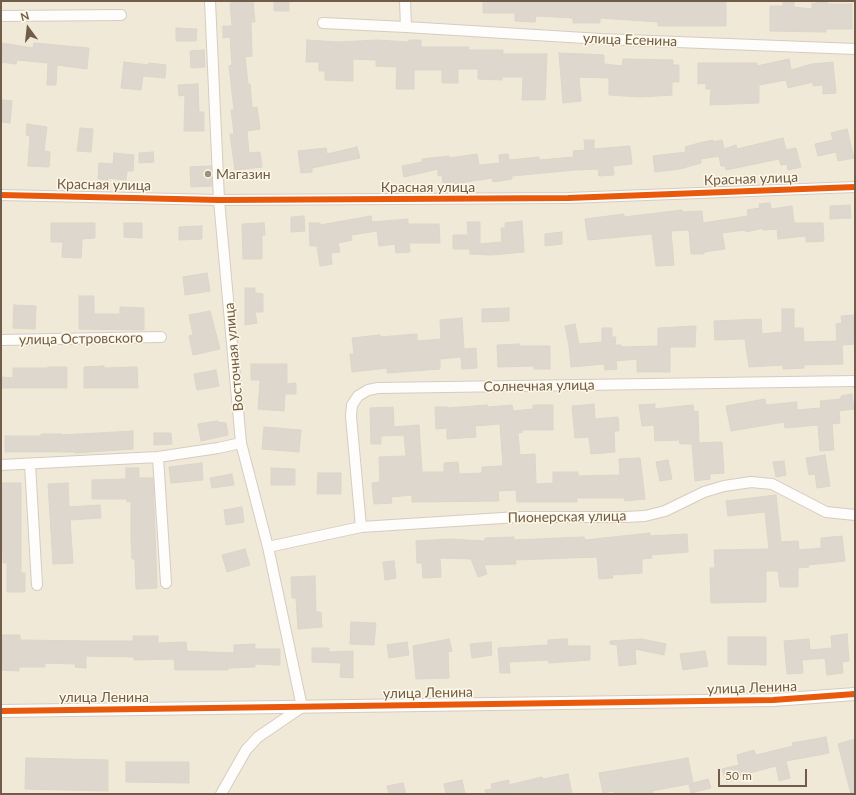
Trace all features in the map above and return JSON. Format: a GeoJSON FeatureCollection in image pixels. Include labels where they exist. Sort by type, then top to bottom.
{"type":"FeatureCollection","features":[{"type":"Feature","properties":{"kind":"street","name":"Восточная улица"},"geometry":{"type":"LineString","coordinates":[[210,1],[219,200],[241,443],[268,547],[302,707]]}},
{"type":"Feature","properties":{"kind":"street"},"geometry":{"type":"LineString","coordinates":[[405,1],[406,26]]}},
{"type":"Feature","properties":{"kind":"street"},"geometry":{"type":"LineString","coordinates":[[1,16],[121,15]]}},
{"type":"Feature","properties":{"kind":"street","name":"улица Есенина"},"geometry":{"type":"LineString","coordinates":[[323,23],[406,26],[600,39],[855,49]]}},
{"type":"Feature","properties":{"kind":"street","name":"Красная улица"},"geometry":{"type":"LineString","coordinates":[[1,195],[219,200],[568,198],[855,187]]}},
{"type":"Feature","properties":{"kind":"street","name":"улица Островского"},"geometry":{"type":"LineString","coordinates":[[1,340],[160,338]]}},
{"type":"Feature","properties":{"kind":"street","name":"Солнечная улица"},"geometry":{"type":"LineString","coordinates":[[361,527],[351,416],[352,405],[358,396],[368,390],[378,388],[855,381]]}},
{"type":"Feature","properties":{"kind":"street"},"geometry":{"type":"LineString","coordinates":[[1,465],[158,457],[241,443]]}},
{"type":"Feature","properties":{"kind":"street"},"geometry":{"type":"LineString","coordinates":[[158,457],[166,583]]}},
{"type":"Feature","properties":{"kind":"street"},"geometry":{"type":"LineString","coordinates":[[30,464],[37,586]]}},
{"type":"Feature","properties":{"kind":"street","name":"Пионерская улица"},"geometry":{"type":"LineString","coordinates":[[268,547],[361,527],[518,517],[625,518],[645,516],[664,511],[704,492],[724,486],[751,482],[772,484],[826,512],[855,515]]}},
{"type":"Feature","properties":{"kind":"street","name":"улица Ленина"},"geometry":{"type":"LineString","coordinates":[[1,710],[765,700],[855,694]]}},
{"type":"Feature","properties":{"kind":"street"},"geometry":{"type":"LineString","coordinates":[[221,794],[246,750],[258,737],[302,707]]}},
{"type":"Feature","properties":{"kind":"shaded area"},"geometry":{"type":"Polygon","coordinates":[[[1,1],[855,1],[855,794],[1,794],[1,1]]]}},
{"type":"Feature","properties":{"kind":"building"},"geometry":{"type":"Polygon","coordinates":[[[253,1],[255,22],[251,22],[252,56],[245,57],[248,84],[250,84],[252,108],[257,107],[260,129],[247,131],[249,153],[260,152],[262,167],[235,170],[230,134],[234,134],[231,110],[234,110],[229,66],[232,65],[230,37],[223,38],[223,26],[232,26],[230,3],[253,1]]]}},
{"type":"Feature","properties":{"kind":"building"},"geometry":{"type":"Polygon","coordinates":[[[274,1],[289,1],[289,11],[274,11],[274,1]]]}},
{"type":"Feature","properties":{"kind":"building"},"geometry":{"type":"Polygon","coordinates":[[[483,1],[726,2],[726,26],[658,26],[658,22],[600,18],[600,23],[573,23],[573,18],[536,16],[535,22],[515,21],[515,13],[483,13],[483,1]]]}},
{"type":"Feature","properties":{"kind":"building"},"geometry":{"type":"Polygon","coordinates":[[[783,1],[794,1],[794,7],[812,9],[812,3],[816,4],[816,1],[828,1],[827,4],[852,4],[852,29],[826,29],[826,32],[770,31],[770,6],[783,6],[783,1]]]}},
{"type":"Feature","properties":{"kind":"building"},"geometry":{"type":"Polygon","coordinates":[[[176,28],[197,29],[196,41],[176,41],[176,28]]]}},
{"type":"Feature","properties":{"kind":"building"},"geometry":{"type":"Polygon","coordinates":[[[307,40],[339,42],[377,40],[409,42],[409,40],[421,40],[421,47],[469,47],[468,50],[503,50],[503,54],[547,54],[545,100],[522,100],[523,77],[502,77],[502,80],[478,79],[478,69],[458,69],[458,83],[442,83],[442,70],[414,70],[414,89],[396,89],[397,67],[376,66],[376,60],[353,59],[353,81],[325,80],[325,71],[319,71],[319,62],[306,62],[307,40]]]}},
{"type":"Feature","properties":{"kind":"building"},"geometry":{"type":"Polygon","coordinates":[[[1,43],[33,48],[34,43],[89,48],[87,69],[57,65],[56,85],[47,85],[48,63],[17,60],[16,64],[1,62],[1,43]]]}},
{"type":"Feature","properties":{"kind":"building"},"geometry":{"type":"Polygon","coordinates":[[[204,50],[205,67],[191,68],[190,51],[204,50]]]}},
{"type":"Feature","properties":{"kind":"building"},"geometry":{"type":"Polygon","coordinates":[[[559,53],[604,55],[604,64],[622,66],[623,59],[673,60],[673,65],[679,65],[679,82],[672,82],[672,95],[641,97],[609,95],[609,78],[579,77],[581,101],[563,103],[559,53]]]}},
{"type":"Feature","properties":{"kind":"building"},"geometry":{"type":"Polygon","coordinates":[[[789,59],[791,70],[812,64],[833,62],[836,93],[823,94],[823,85],[813,86],[813,82],[788,88],[786,80],[759,85],[759,103],[710,105],[711,89],[706,89],[706,83],[698,84],[698,63],[757,63],[757,66],[789,59]]]}},
{"type":"Feature","properties":{"kind":"building"},"geometry":{"type":"Polygon","coordinates":[[[124,62],[149,65],[149,63],[166,65],[165,78],[143,76],[141,90],[121,88],[124,62]]]}},
{"type":"Feature","properties":{"kind":"building"},"geometry":{"type":"Polygon","coordinates":[[[198,84],[199,112],[204,112],[204,131],[184,131],[185,95],[179,96],[178,85],[198,84]]]}},
{"type":"Feature","properties":{"kind":"building"},"geometry":{"type":"Polygon","coordinates":[[[2,100],[12,101],[10,123],[1,122],[2,100]]]}},
{"type":"Feature","properties":{"kind":"building"},"geometry":{"type":"Polygon","coordinates":[[[27,124],[47,127],[44,151],[50,152],[49,167],[28,166],[30,136],[26,135],[27,124]]]}},
{"type":"Feature","properties":{"kind":"building"},"geometry":{"type":"Polygon","coordinates":[[[80,128],[93,129],[91,152],[77,151],[80,128]]]}},
{"type":"Feature","properties":{"kind":"building"},"geometry":{"type":"Polygon","coordinates":[[[847,129],[854,158],[838,161],[836,152],[818,156],[815,144],[833,140],[831,133],[847,129]]]}},
{"type":"Feature","properties":{"kind":"building"},"geometry":{"type":"Polygon","coordinates":[[[783,138],[786,150],[796,148],[801,167],[788,170],[787,164],[781,165],[779,159],[726,170],[725,166],[721,166],[719,156],[701,159],[701,163],[680,169],[655,172],[653,156],[686,152],[685,147],[699,143],[722,140],[724,149],[736,145],[737,149],[783,138]]]}},
{"type":"Feature","properties":{"kind":"building"},"geometry":{"type":"Polygon","coordinates":[[[584,140],[594,140],[594,149],[630,146],[632,164],[613,166],[614,175],[599,176],[598,169],[575,170],[512,176],[512,179],[493,182],[492,178],[454,184],[454,182],[443,183],[442,175],[438,176],[438,169],[404,177],[402,166],[422,162],[422,159],[449,156],[449,158],[477,154],[479,165],[500,163],[499,155],[508,154],[509,160],[539,157],[539,160],[574,157],[573,151],[585,150],[584,140]]]}},
{"type":"Feature","properties":{"kind":"building"},"geometry":{"type":"Polygon","coordinates":[[[357,147],[360,158],[312,168],[312,172],[301,173],[298,151],[326,148],[327,154],[357,147]]]}},
{"type":"Feature","properties":{"kind":"building"},"geometry":{"type":"Polygon","coordinates":[[[153,152],[154,162],[139,163],[139,153],[153,152]]]}},
{"type":"Feature","properties":{"kind":"building"},"geometry":{"type":"Polygon","coordinates":[[[114,153],[134,155],[133,171],[127,171],[126,180],[108,178],[108,180],[98,179],[99,163],[113,164],[114,153]]]}},
{"type":"Feature","properties":{"kind":"building"},"geometry":{"type":"Polygon","coordinates":[[[211,166],[212,186],[191,187],[190,167],[211,166]]]}},
{"type":"Feature","properties":{"kind":"building"},"geometry":{"type":"Polygon","coordinates":[[[770,203],[771,209],[792,206],[794,223],[823,223],[824,241],[806,242],[806,236],[778,239],[777,229],[763,230],[763,228],[746,232],[745,230],[722,233],[725,249],[704,252],[704,254],[691,254],[689,230],[671,231],[674,265],[656,266],[652,234],[588,240],[585,219],[624,214],[624,217],[682,210],[682,212],[702,211],[703,223],[748,216],[747,210],[760,208],[759,204],[770,203]]]}},
{"type":"Feature","properties":{"kind":"building"},"geometry":{"type":"Polygon","coordinates":[[[850,205],[851,218],[830,219],[830,206],[850,205]]]}},
{"type":"Feature","properties":{"kind":"building"},"geometry":{"type":"Polygon","coordinates":[[[304,216],[305,231],[291,232],[291,217],[304,216]]]}},
{"type":"Feature","properties":{"kind":"building"},"geometry":{"type":"Polygon","coordinates":[[[371,216],[372,222],[408,219],[408,224],[439,224],[440,243],[409,243],[410,252],[396,253],[395,244],[379,246],[377,231],[351,235],[352,240],[338,243],[340,252],[331,253],[332,264],[320,266],[317,246],[310,246],[309,223],[320,223],[320,225],[371,216]]]}},
{"type":"Feature","properties":{"kind":"building"},"geometry":{"type":"Polygon","coordinates":[[[522,221],[524,252],[491,255],[470,254],[470,249],[453,249],[453,235],[468,235],[467,222],[480,222],[480,244],[502,242],[501,228],[505,228],[505,223],[522,221]]]}},
{"type":"Feature","properties":{"kind":"building"},"geometry":{"type":"Polygon","coordinates":[[[51,223],[95,223],[95,238],[82,239],[81,258],[62,257],[63,242],[51,242],[51,223]]]}},
{"type":"Feature","properties":{"kind":"building"},"geometry":{"type":"Polygon","coordinates":[[[124,223],[142,223],[142,238],[124,237],[124,223]]]}},
{"type":"Feature","properties":{"kind":"building"},"geometry":{"type":"Polygon","coordinates":[[[264,223],[265,235],[262,235],[262,259],[243,259],[242,224],[264,223]]]}},
{"type":"Feature","properties":{"kind":"building"},"geometry":{"type":"Polygon","coordinates":[[[202,226],[202,239],[179,240],[179,227],[202,226]]]}},
{"type":"Feature","properties":{"kind":"building"},"geometry":{"type":"Polygon","coordinates":[[[562,232],[562,244],[545,246],[545,234],[562,232]]]}},
{"type":"Feature","properties":{"kind":"building"},"geometry":{"type":"Polygon","coordinates":[[[207,273],[210,291],[185,295],[183,277],[207,273]]]}},
{"type":"Feature","properties":{"kind":"building"},"geometry":{"type":"Polygon","coordinates":[[[245,288],[255,288],[255,293],[263,294],[263,312],[255,312],[257,323],[245,325],[245,288]]]}},
{"type":"Feature","properties":{"kind":"building"},"geometry":{"type":"Polygon","coordinates":[[[79,296],[94,296],[94,314],[120,314],[120,307],[144,308],[144,330],[79,329],[79,296]]]}},
{"type":"Feature","properties":{"kind":"building"},"geometry":{"type":"Polygon","coordinates":[[[14,305],[36,306],[35,329],[13,328],[14,305]]]}},
{"type":"Feature","properties":{"kind":"building"},"geometry":{"type":"Polygon","coordinates":[[[509,308],[509,321],[482,322],[482,309],[509,308]]]}},
{"type":"Feature","properties":{"kind":"building"},"geometry":{"type":"Polygon","coordinates":[[[782,309],[794,309],[794,328],[803,328],[804,342],[837,341],[836,324],[842,323],[841,316],[855,315],[855,344],[842,345],[843,364],[804,365],[804,368],[783,369],[783,365],[749,367],[745,339],[715,340],[714,321],[761,319],[762,334],[782,332],[782,309]]]}},
{"type":"Feature","properties":{"kind":"building"},"geometry":{"type":"Polygon","coordinates":[[[210,311],[220,349],[193,355],[189,336],[193,335],[189,315],[210,311]]]}},
{"type":"Feature","properties":{"kind":"building"},"geometry":{"type":"Polygon","coordinates":[[[462,318],[464,349],[476,348],[477,368],[462,369],[461,357],[440,359],[440,369],[387,373],[387,368],[352,372],[350,354],[354,354],[352,338],[380,335],[380,337],[417,334],[417,341],[441,339],[440,320],[462,318]]]}},
{"type":"Feature","properties":{"kind":"building"},"geometry":{"type":"Polygon","coordinates":[[[575,324],[579,344],[602,342],[602,328],[612,328],[612,337],[616,337],[615,345],[621,345],[621,347],[658,346],[658,328],[696,326],[695,347],[670,347],[670,372],[637,372],[637,359],[616,361],[617,369],[605,370],[604,364],[571,367],[565,326],[575,324]]]}},
{"type":"Feature","properties":{"kind":"building"},"geometry":{"type":"Polygon","coordinates":[[[519,344],[519,346],[550,346],[550,369],[534,369],[534,366],[498,367],[497,345],[519,344]]]}},
{"type":"Feature","properties":{"kind":"building"},"geometry":{"type":"Polygon","coordinates":[[[251,364],[287,364],[287,384],[296,383],[296,394],[285,394],[284,411],[258,409],[260,380],[251,380],[251,364]]]}},
{"type":"Feature","properties":{"kind":"building"},"geometry":{"type":"Polygon","coordinates":[[[104,366],[104,368],[137,367],[138,388],[84,388],[84,367],[104,366]]]}},
{"type":"Feature","properties":{"kind":"building"},"geometry":{"type":"Polygon","coordinates":[[[67,367],[67,388],[1,388],[1,377],[13,378],[13,368],[67,367]]]}},
{"type":"Feature","properties":{"kind":"building"},"geometry":{"type":"Polygon","coordinates":[[[216,370],[219,386],[197,390],[194,374],[216,370]]]}},
{"type":"Feature","properties":{"kind":"building"},"geometry":{"type":"Polygon","coordinates":[[[852,394],[854,409],[839,411],[840,423],[832,424],[834,450],[820,451],[818,425],[785,428],[784,422],[731,431],[726,406],[765,399],[766,405],[797,402],[797,410],[821,408],[820,401],[841,399],[841,396],[852,394]]]}},
{"type":"Feature","properties":{"kind":"building"},"geometry":{"type":"Polygon","coordinates":[[[594,404],[595,419],[618,417],[619,431],[614,431],[615,452],[591,454],[589,437],[575,438],[572,406],[594,404]]]}},
{"type":"Feature","properties":{"kind":"building"},"geometry":{"type":"Polygon","coordinates":[[[655,404],[655,409],[693,405],[694,412],[698,411],[699,443],[722,442],[724,473],[710,474],[710,479],[695,481],[692,444],[680,444],[679,440],[655,441],[654,425],[642,426],[639,405],[655,404]]]}},
{"type":"Feature","properties":{"kind":"building"},"geometry":{"type":"Polygon","coordinates":[[[487,405],[488,407],[512,405],[513,411],[533,409],[533,405],[553,405],[553,430],[522,430],[523,432],[518,433],[520,455],[535,454],[536,484],[553,483],[553,472],[578,472],[578,476],[620,475],[619,459],[640,458],[645,499],[625,501],[624,498],[577,498],[577,502],[517,502],[516,490],[498,491],[499,501],[412,502],[412,495],[391,497],[392,503],[374,504],[372,483],[380,482],[379,457],[406,456],[404,435],[381,436],[381,444],[371,444],[370,408],[393,407],[394,427],[419,425],[422,472],[444,472],[444,463],[458,462],[459,474],[482,473],[482,467],[503,466],[500,424],[475,426],[476,437],[447,439],[447,428],[436,429],[435,407],[448,408],[487,405]]]}},
{"type":"Feature","properties":{"kind":"building"},"geometry":{"type":"Polygon","coordinates":[[[217,421],[226,423],[228,435],[201,441],[198,424],[217,421]]]}},
{"type":"Feature","properties":{"kind":"building"},"geometry":{"type":"Polygon","coordinates":[[[264,427],[301,430],[299,452],[262,449],[264,427]]]}},
{"type":"Feature","properties":{"kind":"building"},"geometry":{"type":"Polygon","coordinates":[[[133,431],[133,449],[75,453],[5,452],[5,436],[41,436],[41,434],[62,435],[133,431]]]}},
{"type":"Feature","properties":{"kind":"building"},"geometry":{"type":"Polygon","coordinates":[[[154,433],[171,433],[172,444],[154,445],[154,433]]]}},
{"type":"Feature","properties":{"kind":"building"},"geometry":{"type":"Polygon","coordinates":[[[825,455],[830,486],[817,488],[815,474],[809,475],[806,458],[825,455]]]}},
{"type":"Feature","properties":{"kind":"building"},"geometry":{"type":"Polygon","coordinates":[[[668,460],[672,479],[660,481],[656,462],[668,460]]]}},
{"type":"Feature","properties":{"kind":"building"},"geometry":{"type":"Polygon","coordinates":[[[784,461],[786,475],[776,477],[773,462],[784,461]]]}},
{"type":"Feature","properties":{"kind":"building"},"geometry":{"type":"Polygon","coordinates":[[[202,463],[203,480],[171,483],[169,467],[202,463]]]}},
{"type":"Feature","properties":{"kind":"building"},"geometry":{"type":"Polygon","coordinates":[[[126,468],[139,468],[139,478],[153,478],[157,588],[136,589],[135,559],[132,559],[131,501],[127,502],[127,499],[92,499],[92,480],[126,479],[126,468]]]}},
{"type":"Feature","properties":{"kind":"building"},"geometry":{"type":"Polygon","coordinates":[[[271,468],[295,469],[295,485],[271,485],[271,468]]]}},
{"type":"Feature","properties":{"kind":"building"},"geometry":{"type":"Polygon","coordinates":[[[318,473],[341,473],[341,494],[317,494],[318,473]]]}},
{"type":"Feature","properties":{"kind":"building"},"geometry":{"type":"Polygon","coordinates":[[[232,474],[234,485],[212,488],[210,478],[232,474]]]}},
{"type":"Feature","properties":{"kind":"building"},"geometry":{"type":"Polygon","coordinates":[[[1,483],[21,483],[21,573],[25,573],[25,592],[7,592],[7,563],[3,563],[1,483]]]}},
{"type":"Feature","properties":{"kind":"building"},"geometry":{"type":"Polygon","coordinates":[[[68,483],[69,507],[100,505],[101,518],[70,520],[73,563],[53,564],[48,484],[68,483]]]}},
{"type":"Feature","properties":{"kind":"building"},"geometry":{"type":"Polygon","coordinates":[[[776,495],[781,542],[798,541],[799,550],[821,548],[821,538],[842,536],[845,561],[808,565],[809,567],[798,568],[798,587],[780,587],[778,571],[766,571],[766,602],[711,603],[710,568],[715,568],[714,550],[769,549],[765,512],[728,516],[726,501],[776,495]]]}},
{"type":"Feature","properties":{"kind":"building"},"geometry":{"type":"Polygon","coordinates":[[[242,507],[244,522],[226,525],[224,510],[242,507]]]}},
{"type":"Feature","properties":{"kind":"building"},"geometry":{"type":"Polygon","coordinates":[[[650,533],[650,536],[687,534],[688,552],[651,555],[652,558],[642,559],[642,573],[612,575],[613,578],[599,579],[597,557],[515,560],[516,564],[484,565],[487,574],[478,577],[471,559],[440,558],[441,577],[423,578],[422,563],[417,563],[416,541],[449,539],[485,541],[485,538],[514,537],[514,540],[584,537],[585,540],[650,533]]]}},
{"type":"Feature","properties":{"kind":"building"},"geometry":{"type":"Polygon","coordinates":[[[245,549],[250,565],[227,572],[222,555],[245,549]]]}},
{"type":"Feature","properties":{"kind":"building"},"geometry":{"type":"Polygon","coordinates":[[[394,561],[396,578],[385,580],[383,562],[394,561]]]}},
{"type":"Feature","properties":{"kind":"building"},"geometry":{"type":"Polygon","coordinates":[[[315,576],[316,612],[321,612],[322,627],[298,629],[296,598],[292,598],[291,577],[315,576]]]}},
{"type":"Feature","properties":{"kind":"building"},"geometry":{"type":"Polygon","coordinates":[[[351,622],[376,623],[374,645],[350,644],[351,622]]]}},
{"type":"Feature","properties":{"kind":"building"},"geometry":{"type":"Polygon","coordinates":[[[847,634],[849,661],[842,662],[843,673],[827,675],[825,658],[802,660],[803,673],[787,674],[784,641],[809,639],[810,650],[832,648],[831,636],[847,634]]]}},
{"type":"Feature","properties":{"kind":"building"},"geometry":{"type":"Polygon","coordinates":[[[1,635],[20,635],[20,640],[90,641],[133,641],[133,636],[158,636],[158,643],[186,642],[187,651],[234,653],[234,645],[255,644],[255,649],[280,649],[280,665],[255,664],[255,667],[228,668],[228,670],[175,670],[174,659],[134,660],[134,657],[86,656],[86,668],[75,667],[76,664],[45,663],[45,667],[19,667],[19,671],[1,670],[1,635]]]}},
{"type":"Feature","properties":{"kind":"building"},"geometry":{"type":"Polygon","coordinates":[[[728,637],[766,637],[766,665],[728,664],[728,637]]]}},
{"type":"Feature","properties":{"kind":"building"},"geometry":{"type":"Polygon","coordinates":[[[449,639],[452,651],[448,652],[449,678],[416,679],[413,646],[449,639]]]}},
{"type":"Feature","properties":{"kind":"building"},"geometry":{"type":"Polygon","coordinates":[[[567,639],[568,646],[590,646],[590,660],[549,663],[548,660],[509,662],[510,673],[500,673],[498,648],[548,645],[548,640],[567,639]]]}},
{"type":"Feature","properties":{"kind":"building"},"geometry":{"type":"Polygon","coordinates":[[[642,639],[666,644],[664,655],[635,649],[636,664],[619,666],[617,645],[610,644],[610,641],[642,639]]]}},
{"type":"Feature","properties":{"kind":"building"},"geometry":{"type":"Polygon","coordinates":[[[407,642],[409,655],[389,658],[387,645],[407,642]]]}},
{"type":"Feature","properties":{"kind":"building"},"geometry":{"type":"Polygon","coordinates":[[[491,642],[492,655],[472,658],[470,644],[491,642]]]}},
{"type":"Feature","properties":{"kind":"building"},"geometry":{"type":"Polygon","coordinates":[[[312,648],[329,648],[329,652],[353,651],[353,678],[340,677],[341,663],[312,662],[312,648]]]}},
{"type":"Feature","properties":{"kind":"building"},"geometry":{"type":"Polygon","coordinates":[[[705,651],[708,666],[683,670],[680,654],[705,651]]]}},
{"type":"Feature","properties":{"kind":"building"},"geometry":{"type":"Polygon","coordinates":[[[826,737],[829,753],[786,761],[790,778],[779,781],[776,766],[738,776],[738,779],[726,782],[722,769],[739,765],[737,755],[754,750],[756,755],[793,746],[792,743],[826,737]]]}},
{"type":"Feature","properties":{"kind":"building"},"geometry":{"type":"Polygon","coordinates":[[[855,739],[855,794],[851,794],[838,744],[855,739]]]}},
{"type":"Feature","properties":{"kind":"building"},"geometry":{"type":"Polygon","coordinates":[[[26,758],[108,760],[108,791],[25,789],[26,758]]]}},
{"type":"Feature","properties":{"kind":"building"},"geometry":{"type":"Polygon","coordinates":[[[688,758],[693,783],[708,779],[711,788],[691,793],[689,784],[652,791],[653,794],[614,794],[613,791],[603,793],[599,773],[688,758]]]}},
{"type":"Feature","properties":{"kind":"building"},"geometry":{"type":"Polygon","coordinates":[[[126,762],[189,762],[189,783],[126,782],[126,762]]]}},
{"type":"Feature","properties":{"kind":"building"},"geometry":{"type":"Polygon","coordinates":[[[568,774],[572,794],[486,794],[485,790],[492,789],[491,784],[509,780],[509,785],[542,777],[543,779],[568,774]]]}},
{"type":"Feature","properties":{"kind":"building"},"geometry":{"type":"Polygon","coordinates":[[[462,780],[465,794],[446,794],[444,784],[462,780]]]}},
{"type":"Feature","properties":{"kind":"building"},"geometry":{"type":"Polygon","coordinates":[[[403,783],[406,794],[389,794],[387,786],[403,783]]]}},
{"type":"Feature","properties":{"kind":"cycle path"},"geometry":{"type":"LineString","coordinates":[[1,195],[219,200],[568,198],[855,187]]}},
{"type":"Feature","properties":{"kind":"cycle path"},"geometry":{"type":"LineString","coordinates":[[1,711],[773,700],[855,694]]}},
{"type":"Feature","properties":{"kind":"place","name":"Магазин"},"geometry":{"type":"Point","coordinates":[208,174]}}]}
